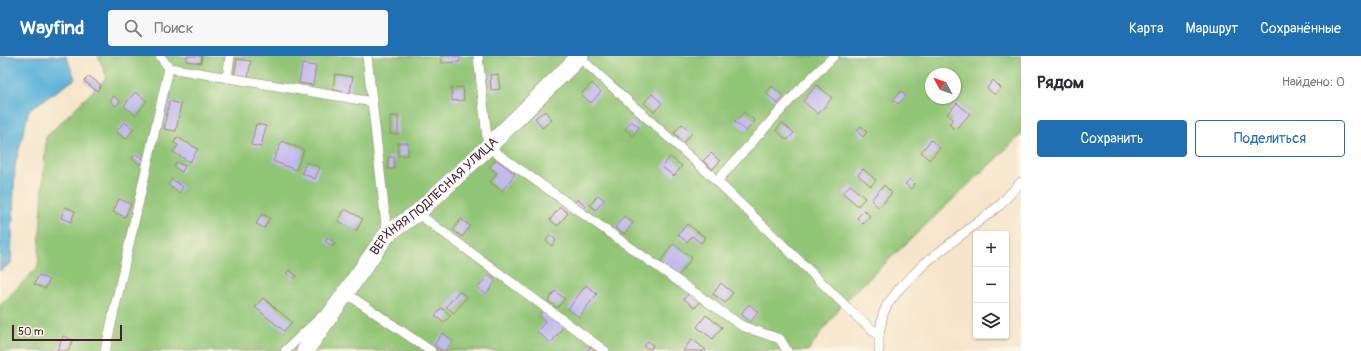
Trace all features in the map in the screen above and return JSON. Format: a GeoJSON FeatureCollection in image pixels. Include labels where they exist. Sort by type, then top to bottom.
{"type":"FeatureCollection","features":[{"type":"Feature","properties":{"kind":"street","name":"ВЕРХНЯЯ ПОДЛЕСНАЯ УЛИЦА"},"geometry":{"type":"LineString","coordinates":[[305,351],[387,234],[417,213],[488,147],[579,56]]}},
{"type":"Feature","properties":{"kind":"lane"},"geometry":{"type":"LineString","coordinates":[[160,56],[169,68],[373,102]]}},
{"type":"Feature","properties":{"kind":"lane"},"geometry":{"type":"LineString","coordinates":[[227,78],[230,56]]}},
{"type":"Feature","properties":{"kind":"lane"},"geometry":{"type":"LineString","coordinates":[[367,56],[387,234]]}},
{"type":"Feature","properties":{"kind":"lane"},"geometry":{"type":"LineString","coordinates":[[478,56],[488,147],[742,326],[780,339],[787,351]]}},
{"type":"Feature","properties":{"kind":"lane"},"geometry":{"type":"LineString","coordinates":[[579,56],[717,181],[855,315],[879,335]]}},
{"type":"Feature","properties":{"kind":"lane"},"geometry":{"type":"LineString","coordinates":[[717,181],[800,89],[834,56]]}},
{"type":"Feature","properties":{"kind":"lane"},"geometry":{"type":"LineString","coordinates":[[105,351],[169,68]]}},
{"type":"Feature","properties":{"kind":"lane"},"geometry":{"type":"LineString","coordinates":[[879,351],[879,335],[883,314],[887,305],[899,289],[925,263],[1000,205],[1021,182]]}},
{"type":"Feature","properties":{"kind":"lane"},"geometry":{"type":"LineString","coordinates":[[417,213],[605,351]]}},
{"type":"Feature","properties":{"kind":"lane"},"geometry":{"type":"LineString","coordinates":[[285,351],[346,293],[431,351]]}},
{"type":"Feature","properties":{"kind":"green space"},"geometry":{"type":"Polygon","coordinates":[[[98,56],[1021,56],[1021,135],[842,304],[808,351],[0,351],[0,305],[38,267],[46,137],[107,77],[98,56]]]}},
{"type":"Feature","properties":{"kind":"water"},"geometry":{"type":"Polygon","coordinates":[[[0,56],[66,56],[75,79],[29,110],[15,165],[11,263],[0,271],[0,56]]]}},
{"type":"Feature","properties":{"kind":"building"},"geometry":{"type":"Polygon","coordinates":[[[187,56],[202,56],[201,63],[186,61],[187,56]]]}},
{"type":"Feature","properties":{"kind":"building"},"geometry":{"type":"Polygon","coordinates":[[[441,56],[460,56],[460,62],[442,63],[441,56]]]}},
{"type":"Feature","properties":{"kind":"building"},"geometry":{"type":"Polygon","coordinates":[[[237,59],[251,61],[248,78],[234,76],[237,59]]]}},
{"type":"Feature","properties":{"kind":"building"},"geometry":{"type":"Polygon","coordinates":[[[302,64],[316,66],[313,85],[299,83],[302,64]]]}},
{"type":"Feature","properties":{"kind":"building"},"geometry":{"type":"Polygon","coordinates":[[[335,74],[353,77],[350,93],[333,90],[335,74]]]}},
{"type":"Feature","properties":{"kind":"building"},"geometry":{"type":"Polygon","coordinates":[[[498,74],[500,89],[491,90],[490,75],[498,74]]]}},
{"type":"Feature","properties":{"kind":"building"},"geometry":{"type":"Polygon","coordinates":[[[89,76],[101,85],[97,91],[84,81],[89,76]]]}},
{"type":"Feature","properties":{"kind":"building"},"geometry":{"type":"Polygon","coordinates":[[[993,80],[1001,88],[995,95],[987,88],[993,80]]]}},
{"type":"Feature","properties":{"kind":"building"},"geometry":{"type":"Polygon","coordinates":[[[592,83],[601,92],[591,103],[581,94],[592,83]]]}},
{"type":"Feature","properties":{"kind":"building"},"geometry":{"type":"Polygon","coordinates":[[[817,85],[832,98],[818,114],[803,101],[817,85]]]}},
{"type":"Feature","properties":{"kind":"building"},"geometry":{"type":"Polygon","coordinates":[[[772,86],[784,97],[778,104],[766,93],[772,86]]]}},
{"type":"Feature","properties":{"kind":"building"},"geometry":{"type":"Polygon","coordinates":[[[463,87],[464,100],[452,101],[451,88],[463,87]]]}},
{"type":"Feature","properties":{"kind":"building"},"geometry":{"type":"Polygon","coordinates":[[[901,91],[906,96],[898,104],[893,100],[901,91]]]}},
{"type":"Feature","properties":{"kind":"building"},"geometry":{"type":"Polygon","coordinates":[[[135,92],[147,101],[136,115],[124,106],[135,92]]]}},
{"type":"Feature","properties":{"kind":"building"},"geometry":{"type":"Polygon","coordinates":[[[652,94],[662,103],[654,112],[644,103],[652,94]]]}},
{"type":"Feature","properties":{"kind":"building"},"geometry":{"type":"Polygon","coordinates":[[[114,96],[120,101],[116,106],[110,101],[114,96]]]}},
{"type":"Feature","properties":{"kind":"building"},"geometry":{"type":"Polygon","coordinates":[[[169,101],[181,104],[176,131],[164,129],[169,101]]]}},
{"type":"Feature","properties":{"kind":"building"},"geometry":{"type":"Polygon","coordinates":[[[956,104],[958,104],[970,114],[955,130],[949,124],[953,119],[947,114],[956,104]]]}},
{"type":"Feature","properties":{"kind":"building"},"geometry":{"type":"Polygon","coordinates":[[[545,111],[552,120],[542,128],[535,118],[545,111]]]}},
{"type":"Feature","properties":{"kind":"building"},"geometry":{"type":"Polygon","coordinates":[[[744,112],[755,121],[746,131],[735,122],[744,112]]]}},
{"type":"Feature","properties":{"kind":"building"},"geometry":{"type":"Polygon","coordinates":[[[390,116],[398,116],[398,134],[390,134],[390,116]]]}},
{"type":"Feature","properties":{"kind":"building"},"geometry":{"type":"Polygon","coordinates":[[[631,121],[639,127],[633,136],[625,129],[631,121]]]}},
{"type":"Feature","properties":{"kind":"building"},"geometry":{"type":"Polygon","coordinates":[[[124,122],[134,129],[126,139],[116,132],[124,122]]]}},
{"type":"Feature","properties":{"kind":"building"},"geometry":{"type":"Polygon","coordinates":[[[782,123],[794,133],[787,140],[776,130],[782,123]]]}},
{"type":"Feature","properties":{"kind":"building"},"geometry":{"type":"Polygon","coordinates":[[[256,124],[266,126],[261,147],[251,145],[256,124]]]}},
{"type":"Feature","properties":{"kind":"building"},"geometry":{"type":"Polygon","coordinates":[[[682,124],[692,133],[684,142],[674,133],[682,124]]]}},
{"type":"Feature","properties":{"kind":"building"},"geometry":{"type":"Polygon","coordinates":[[[861,126],[867,132],[863,137],[857,131],[861,126]]]}},
{"type":"Feature","properties":{"kind":"building"},"geometry":{"type":"Polygon","coordinates":[[[177,137],[198,149],[190,162],[173,152],[178,145],[174,143],[177,137]]]}},
{"type":"Feature","properties":{"kind":"building"},"geometry":{"type":"Polygon","coordinates":[[[931,140],[940,148],[929,160],[921,152],[931,140]]]}},
{"type":"Feature","properties":{"kind":"building"},"geometry":{"type":"Polygon","coordinates":[[[282,141],[304,150],[296,170],[273,161],[282,141]]]}},
{"type":"Feature","properties":{"kind":"building"},"geometry":{"type":"Polygon","coordinates":[[[398,143],[408,143],[408,155],[398,156],[398,143]]]}},
{"type":"Feature","properties":{"kind":"building"},"geometry":{"type":"Polygon","coordinates":[[[711,153],[720,161],[713,169],[703,161],[711,153]]]}},
{"type":"Feature","properties":{"kind":"building"},"geometry":{"type":"Polygon","coordinates":[[[136,154],[145,160],[141,165],[132,158],[136,154]]]}},
{"type":"Feature","properties":{"kind":"building"},"geometry":{"type":"Polygon","coordinates":[[[388,157],[394,157],[394,169],[388,169],[388,157]]]}},
{"type":"Feature","properties":{"kind":"building"},"geometry":{"type":"Polygon","coordinates":[[[670,157],[682,166],[674,176],[662,167],[670,157]]]}},
{"type":"Feature","properties":{"kind":"building"},"geometry":{"type":"Polygon","coordinates":[[[496,159],[515,174],[502,191],[490,182],[497,173],[489,167],[496,159]]]}},
{"type":"Feature","properties":{"kind":"building"},"geometry":{"type":"Polygon","coordinates":[[[176,162],[185,166],[182,172],[174,167],[176,162]]]}},
{"type":"Feature","properties":{"kind":"building"},"geometry":{"type":"Polygon","coordinates":[[[306,162],[320,167],[315,179],[302,173],[306,162]]]}},
{"type":"Feature","properties":{"kind":"building"},"geometry":{"type":"Polygon","coordinates":[[[863,169],[876,180],[871,186],[858,175],[863,169]]]}},
{"type":"Feature","properties":{"kind":"building"},"geometry":{"type":"Polygon","coordinates":[[[172,179],[183,187],[179,193],[168,185],[172,179]]]}},
{"type":"Feature","properties":{"kind":"building"},"geometry":{"type":"Polygon","coordinates":[[[910,179],[915,184],[911,189],[905,184],[910,179]]]}},
{"type":"Feature","properties":{"kind":"building"},"geometry":{"type":"Polygon","coordinates":[[[850,185],[865,198],[858,206],[843,193],[850,185]]]}},
{"type":"Feature","properties":{"kind":"building"},"geometry":{"type":"Polygon","coordinates":[[[884,185],[892,193],[879,208],[871,200],[884,185]]]}},
{"type":"Feature","properties":{"kind":"building"},"geometry":{"type":"Polygon","coordinates":[[[598,195],[604,200],[596,210],[590,205],[598,195]]]}},
{"type":"Feature","properties":{"kind":"building"},"geometry":{"type":"Polygon","coordinates":[[[119,199],[131,204],[125,217],[113,212],[119,199]]]}},
{"type":"Feature","properties":{"kind":"building"},"geometry":{"type":"Polygon","coordinates":[[[578,199],[586,206],[582,211],[573,204],[578,199]]]}},
{"type":"Feature","properties":{"kind":"building"},"geometry":{"type":"Polygon","coordinates":[[[65,207],[75,211],[71,222],[61,218],[65,207]]]}},
{"type":"Feature","properties":{"kind":"building"},"geometry":{"type":"Polygon","coordinates":[[[560,207],[568,213],[558,226],[550,220],[560,207]]]}},
{"type":"Feature","properties":{"kind":"building"},"geometry":{"type":"Polygon","coordinates":[[[345,209],[363,219],[356,231],[338,221],[345,209]]]}},
{"type":"Feature","properties":{"kind":"building"},"geometry":{"type":"Polygon","coordinates":[[[864,210],[870,216],[863,224],[857,218],[864,210]]]}},
{"type":"Feature","properties":{"kind":"building"},"geometry":{"type":"Polygon","coordinates":[[[262,214],[270,218],[264,228],[256,224],[262,214]]]}},
{"type":"Feature","properties":{"kind":"building"},"geometry":{"type":"Polygon","coordinates":[[[624,216],[633,223],[624,234],[615,228],[624,216]]]}},
{"type":"Feature","properties":{"kind":"building"},"geometry":{"type":"Polygon","coordinates":[[[461,219],[470,226],[462,237],[453,230],[461,219]]]}},
{"type":"Feature","properties":{"kind":"building"},"geometry":{"type":"Polygon","coordinates":[[[687,224],[705,237],[701,243],[692,236],[687,242],[678,235],[687,224]]]}},
{"type":"Feature","properties":{"kind":"building"},"geometry":{"type":"Polygon","coordinates":[[[550,235],[556,240],[552,246],[546,241],[550,235]]]}},
{"type":"Feature","properties":{"kind":"building"},"geometry":{"type":"Polygon","coordinates":[[[327,237],[335,243],[333,247],[325,241],[327,237]]]}},
{"type":"Feature","properties":{"kind":"building"},"geometry":{"type":"Polygon","coordinates":[[[673,244],[692,258],[678,276],[660,262],[673,244]]]}},
{"type":"Feature","properties":{"kind":"building"},"geometry":{"type":"Polygon","coordinates":[[[289,270],[297,276],[294,279],[286,273],[289,270]]]}},
{"type":"Feature","properties":{"kind":"building"},"geometry":{"type":"Polygon","coordinates":[[[39,275],[49,280],[45,289],[34,284],[39,275]]]}},
{"type":"Feature","properties":{"kind":"building"},"geometry":{"type":"Polygon","coordinates":[[[488,275],[496,281],[486,294],[478,288],[488,275]]]}},
{"type":"Feature","properties":{"kind":"building"},"geometry":{"type":"Polygon","coordinates":[[[721,283],[733,293],[725,303],[713,294],[721,283]]]}},
{"type":"Feature","properties":{"kind":"building"},"geometry":{"type":"Polygon","coordinates":[[[586,285],[597,294],[579,317],[568,309],[586,285]]]}},
{"type":"Feature","properties":{"kind":"building"},"geometry":{"type":"Polygon","coordinates":[[[459,291],[467,297],[454,313],[446,307],[459,291]]]}},
{"type":"Feature","properties":{"kind":"building"},"geometry":{"type":"Polygon","coordinates":[[[555,291],[565,299],[557,308],[548,301],[555,291]]]}},
{"type":"Feature","properties":{"kind":"building"},"geometry":{"type":"Polygon","coordinates":[[[689,293],[700,301],[695,308],[684,299],[689,293]]]}},
{"type":"Feature","properties":{"kind":"building"},"geometry":{"type":"Polygon","coordinates":[[[263,298],[292,322],[284,331],[255,307],[263,298]]]}},
{"type":"Feature","properties":{"kind":"building"},"geometry":{"type":"Polygon","coordinates":[[[749,304],[758,312],[751,322],[741,314],[749,304]]]}},
{"type":"Feature","properties":{"kind":"building"},"geometry":{"type":"Polygon","coordinates":[[[441,308],[451,315],[444,323],[435,316],[441,308]]]}},
{"type":"Feature","properties":{"kind":"building"},"geometry":{"type":"Polygon","coordinates":[[[543,310],[564,326],[551,343],[537,332],[545,321],[539,316],[543,310]]]}},
{"type":"Feature","properties":{"kind":"building"},"geometry":{"type":"Polygon","coordinates":[[[706,315],[722,327],[713,339],[697,327],[706,315]]]}},
{"type":"Feature","properties":{"kind":"building"},"geometry":{"type":"Polygon","coordinates":[[[443,333],[453,341],[445,351],[434,345],[443,333]]]}},
{"type":"Feature","properties":{"kind":"building"},"geometry":{"type":"Polygon","coordinates":[[[63,336],[73,340],[68,351],[57,351],[63,336]]]}},
{"type":"Feature","properties":{"kind":"building"},"geometry":{"type":"Polygon","coordinates":[[[692,339],[706,350],[683,351],[692,339]]]}},
{"type":"Feature","properties":{"kind":"building"},"geometry":{"type":"Polygon","coordinates":[[[648,341],[653,345],[650,350],[644,346],[648,341]]]}},
{"type":"Feature","properties":{"kind":"building"},"geometry":{"type":"Polygon","coordinates":[[[592,344],[602,351],[587,351],[592,344]]]}}]}
